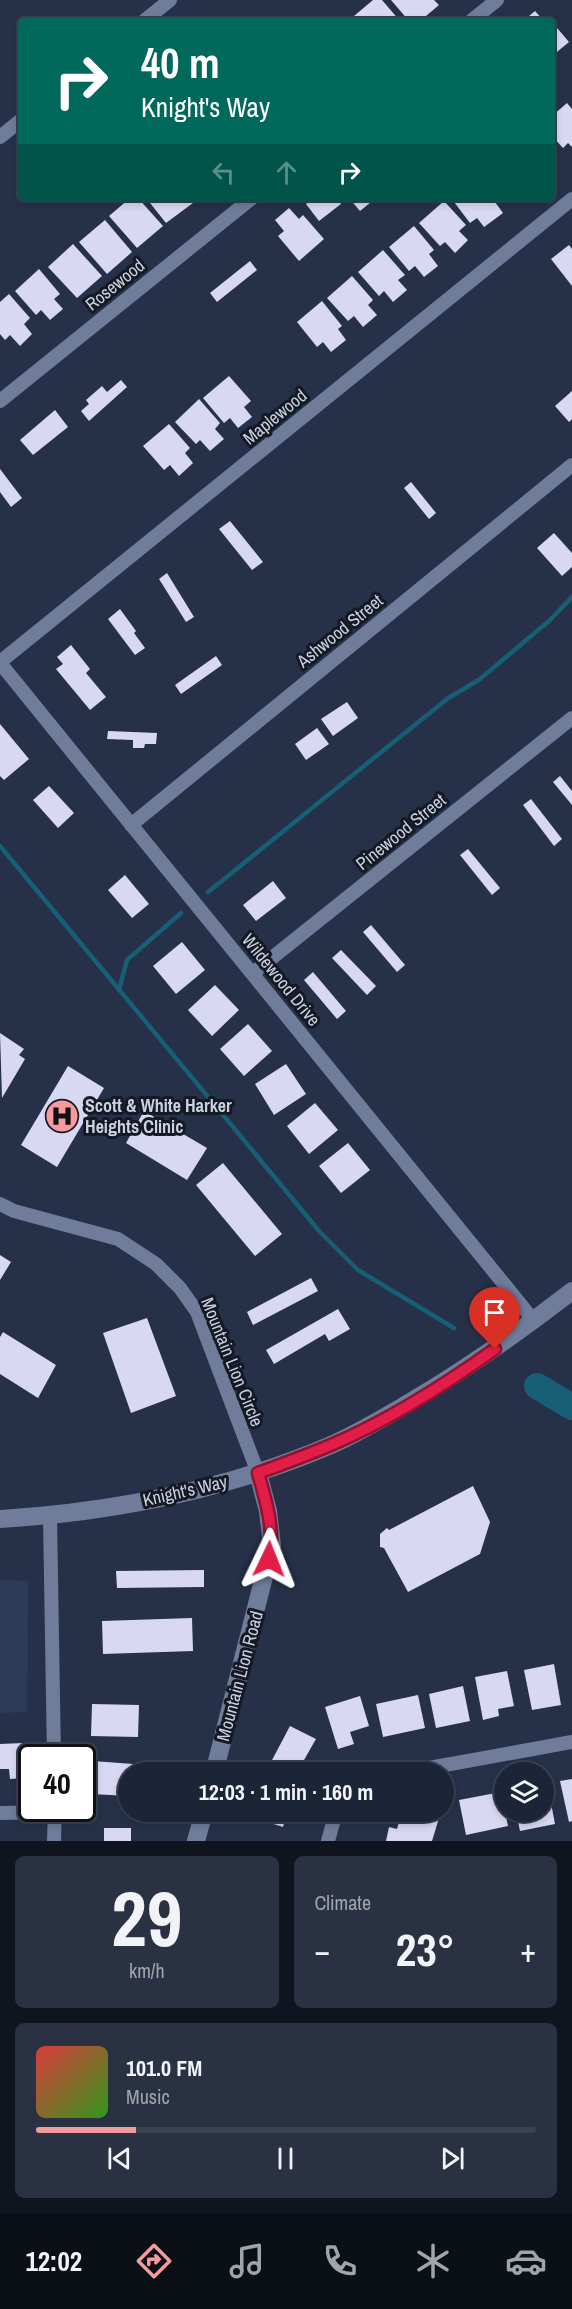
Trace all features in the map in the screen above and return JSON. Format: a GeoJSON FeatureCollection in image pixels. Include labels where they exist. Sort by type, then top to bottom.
{"type":"FeatureCollection","features":[{"type":"Feature","properties":{"kind":"main road","name":"Knight's Way"},"geometry":{"type":"LineString","coordinates":[[0,1520],[50,1516],[161,1498],[258,1473],[333,1444],[470,1367],[572,1291]]}},
{"type":"Feature","properties":{"kind":"main road","name":"Mountain Lion Road"},"geometry":{"type":"LineString","coordinates":[[217,1762],[272,1545],[268,1511],[258,1473]]}},
{"type":"Feature","properties":{"kind":"main road"},"geometry":{"type":"LineString","coordinates":[[196,1841],[201,1822]]}},
{"type":"Feature","properties":{"kind":"street"},"geometry":{"type":"LineString","coordinates":[[148,18],[170,0]]}},
{"type":"Feature","properties":{"kind":"street"},"geometry":{"type":"LineString","coordinates":[[475,18],[497,0]]}},
{"type":"Feature","properties":{"kind":"street"},"geometry":{"type":"LineString","coordinates":[[0,137],[18,122]]}},
{"type":"Feature","properties":{"kind":"street","name":"Maplewood"},"geometry":{"type":"LineString","coordinates":[[0,663],[572,199]]}},
{"type":"Feature","properties":{"kind":"street","name":"Rosewood"},"geometry":{"type":"LineString","coordinates":[[0,401],[248,201]]}},
{"type":"Feature","properties":{"kind":"street","name":"Ashwood Street"},"geometry":{"type":"LineString","coordinates":[[131,825],[572,465]]}},
{"type":"Feature","properties":{"kind":"street","name":"Wildewood Drive"},"geometry":{"type":"LineString","coordinates":[[0,663],[534,1321]]}},
{"type":"Feature","properties":{"kind":"street","name":"Pinewood Street"},"geometry":{"type":"LineString","coordinates":[[253,973],[572,718]]}},
{"type":"Feature","properties":{"kind":"street","name":"Mountain Lion Circle"},"geometry":{"type":"LineString","coordinates":[[0,1204],[14,1211],[118,1239],[156,1264],[180,1287],[197,1312],[258,1473]]}},
{"type":"Feature","properties":{"kind":"street"},"geometry":{"type":"LineString","coordinates":[[50,1516],[54,1744]]}},
{"type":"Feature","properties":{"kind":"street"},"geometry":{"type":"LineString","coordinates":[[454,1763],[572,1742]]}},
{"type":"Feature","properties":{"kind":"street"},"geometry":{"type":"LineString","coordinates":[[0,1813],[18,1812]]}},
{"type":"Feature","properties":{"kind":"street"},"geometry":{"type":"LineString","coordinates":[[54,1841],[55,1822]]}},
{"type":"Feature","properties":{"kind":"street"},"geometry":{"type":"LineString","coordinates":[[328,1841],[333,1822]]}},
{"type":"Feature","properties":{"kind":"shaded area"},"geometry":{"type":"Polygon","coordinates":[[[0,1580],[28,1581],[27,1712],[0,1713],[0,1580]]]}},
{"type":"Feature","properties":{"kind":"building"},"geometry":{"type":"Polygon","coordinates":[[[373,0],[382,0],[397,18],[356,18],[354,16],[373,0]]]}},
{"type":"Feature","properties":{"kind":"building"},"geometry":{"type":"Polygon","coordinates":[[[391,0],[434,0],[439,5],[424,18],[406,18],[391,0]]]}},
{"type":"Feature","properties":{"kind":"building"},"geometry":{"type":"Polygon","coordinates":[[[535,11],[541,18],[527,18],[535,11]]]}},
{"type":"Feature","properties":{"kind":"building"},"geometry":{"type":"Polygon","coordinates":[[[555,26],[569,42],[555,54],[555,26]]]}},
{"type":"Feature","properties":{"kind":"building"},"geometry":{"type":"Polygon","coordinates":[[[567,103],[572,109],[572,147],[568,143],[563,148],[555,139],[555,113],[567,103]]]}},
{"type":"Feature","properties":{"kind":"building"},"geometry":{"type":"Polygon","coordinates":[[[126,201],[141,201],[163,226],[137,248],[109,216],[126,201]]]}},
{"type":"Feature","properties":{"kind":"building"},"geometry":{"type":"Polygon","coordinates":[[[148,201],[191,201],[193,203],[166,223],[148,201]]]}},
{"type":"Feature","properties":{"kind":"building"},"geometry":{"type":"Polygon","coordinates":[[[310,201],[339,201],[341,204],[319,221],[306,204],[310,201]]]}},
{"type":"Feature","properties":{"kind":"building"},"geometry":{"type":"Polygon","coordinates":[[[352,201],[372,201],[360,211],[352,201]]]}},
{"type":"Feature","properties":{"kind":"building"},"geometry":{"type":"Polygon","coordinates":[[[444,201],[466,225],[459,231],[468,240],[455,253],[445,242],[440,246],[419,223],[444,201]]]}},
{"type":"Feature","properties":{"kind":"building"},"geometry":{"type":"Polygon","coordinates":[[[453,201],[494,201],[503,213],[484,227],[477,218],[470,223],[453,201]]]}},
{"type":"Feature","properties":{"kind":"building"},"geometry":{"type":"Polygon","coordinates":[[[289,208],[299,219],[303,215],[324,239],[299,261],[278,236],[284,231],[275,220],[289,208]]]}},
{"type":"Feature","properties":{"kind":"building"},"geometry":{"type":"Polygon","coordinates":[[[105,220],[132,252],[107,274],[79,242],[105,220]]]}},
{"type":"Feature","properties":{"kind":"building"},"geometry":{"type":"Polygon","coordinates":[[[414,226],[434,250],[429,254],[438,266],[424,277],[415,266],[409,271],[389,247],[414,226]]]}},
{"type":"Feature","properties":{"kind":"building"},"geometry":{"type":"Polygon","coordinates":[[[73,244],[102,276],[77,298],[48,267],[73,244]]]}},
{"type":"Feature","properties":{"kind":"building"},"geometry":{"type":"Polygon","coordinates":[[[569,245],[572,249],[572,286],[551,259],[569,245]]]}},
{"type":"Feature","properties":{"kind":"building"},"geometry":{"type":"Polygon","coordinates":[[[383,250],[405,275],[398,280],[407,290],[393,302],[384,291],[379,296],[358,272],[383,250]]]}},
{"type":"Feature","properties":{"kind":"building"},"geometry":{"type":"Polygon","coordinates":[[[250,261],[257,270],[217,302],[210,293],[250,261]]]}},
{"type":"Feature","properties":{"kind":"building"},"geometry":{"type":"Polygon","coordinates":[[[39,269],[60,294],[54,299],[63,309],[50,320],[41,310],[36,315],[15,291],[39,269]]]}},
{"type":"Feature","properties":{"kind":"building"},"geometry":{"type":"Polygon","coordinates":[[[352,276],[373,300],[368,305],[377,315],[363,327],[354,316],[348,321],[327,298],[352,276]]]}},
{"type":"Feature","properties":{"kind":"building"},"geometry":{"type":"Polygon","coordinates":[[[9,294],[30,318],[24,324],[32,334],[20,346],[10,335],[5,340],[0,334],[0,302],[9,294]]]}},
{"type":"Feature","properties":{"kind":"building"},"geometry":{"type":"Polygon","coordinates":[[[322,301],[342,326],[338,329],[346,340],[331,352],[323,342],[317,347],[297,322],[322,301]]]}},
{"type":"Feature","properties":{"kind":"building"},"geometry":{"type":"Polygon","coordinates":[[[229,376],[251,401],[244,407],[252,417],[238,428],[230,418],[224,423],[203,398],[229,376]]]}},
{"type":"Feature","properties":{"kind":"building"},"geometry":{"type":"Polygon","coordinates":[[[121,380],[127,387],[89,421],[81,411],[89,404],[86,400],[102,386],[107,392],[121,380]]]}},
{"type":"Feature","properties":{"kind":"building"},"geometry":{"type":"Polygon","coordinates":[[[572,391],[572,419],[569,422],[555,406],[572,391]]]}},
{"type":"Feature","properties":{"kind":"building"},"geometry":{"type":"Polygon","coordinates":[[[199,399],[220,423],[215,429],[224,439],[210,451],[200,440],[196,444],[175,422],[199,399]]]}},
{"type":"Feature","properties":{"kind":"building"},"geometry":{"type":"Polygon","coordinates":[[[55,410],[68,427],[33,455],[20,440],[55,410]]]}},
{"type":"Feature","properties":{"kind":"building"},"geometry":{"type":"Polygon","coordinates":[[[169,424],[190,448],[185,453],[193,463],[179,476],[170,465],[164,470],[143,446],[169,424]]]}},
{"type":"Feature","properties":{"kind":"building"},"geometry":{"type":"Polygon","coordinates":[[[0,469],[22,498],[11,507],[0,492],[0,469]]]}},
{"type":"Feature","properties":{"kind":"building"},"geometry":{"type":"Polygon","coordinates":[[[411,482],[436,513],[429,519],[404,488],[411,482]]]}},
{"type":"Feature","properties":{"kind":"building"},"geometry":{"type":"Polygon","coordinates":[[[230,521],[263,562],[252,570],[219,529],[230,521]]]}},
{"type":"Feature","properties":{"kind":"building"},"geometry":{"type":"Polygon","coordinates":[[[554,533],[572,553],[572,567],[562,576],[537,548],[554,533]]]}},
{"type":"Feature","properties":{"kind":"building"},"geometry":{"type":"Polygon","coordinates":[[[167,573],[194,617],[186,622],[159,579],[167,573]]]}},
{"type":"Feature","properties":{"kind":"building"},"geometry":{"type":"Polygon","coordinates":[[[120,609],[145,648],[135,655],[108,619],[120,609]]]}},
{"type":"Feature","properties":{"kind":"building"},"geometry":{"type":"Polygon","coordinates":[[[71,645],[90,669],[86,673],[106,697],[90,710],[56,669],[63,664],[57,657],[71,645]]]}},
{"type":"Feature","properties":{"kind":"building"},"geometry":{"type":"Polygon","coordinates":[[[216,656],[222,665],[181,694],[175,685],[216,656]]]}},
{"type":"Feature","properties":{"kind":"building"},"geometry":{"type":"Polygon","coordinates":[[[347,702],[358,718],[333,736],[321,719],[347,702]]]}},
{"type":"Feature","properties":{"kind":"building"},"geometry":{"type":"Polygon","coordinates":[[[0,724],[29,759],[4,780],[0,776],[0,724]]]}},
{"type":"Feature","properties":{"kind":"building"},"geometry":{"type":"Polygon","coordinates":[[[317,728],[329,744],[306,760],[295,744],[317,728]]]}},
{"type":"Feature","properties":{"kind":"building"},"geometry":{"type":"Polygon","coordinates":[[[108,731],[157,733],[156,744],[145,744],[144,748],[133,748],[133,740],[107,739],[108,731]]]}},
{"type":"Feature","properties":{"kind":"building"},"geometry":{"type":"Polygon","coordinates":[[[560,776],[572,791],[572,805],[553,782],[560,776]]]}},
{"type":"Feature","properties":{"kind":"building"},"geometry":{"type":"Polygon","coordinates":[[[49,786],[74,813],[58,828],[33,800],[49,786]]]}},
{"type":"Feature","properties":{"kind":"building"},"geometry":{"type":"Polygon","coordinates":[[[531,799],[562,839],[554,846],[523,805],[531,799]]]}},
{"type":"Feature","properties":{"kind":"building"},"geometry":{"type":"Polygon","coordinates":[[[468,849],[500,888],[492,895],[460,855],[468,849]]]}},
{"type":"Feature","properties":{"kind":"building"},"geometry":{"type":"Polygon","coordinates":[[[125,875],[149,904],[132,918],[108,890],[125,875]]]}},
{"type":"Feature","properties":{"kind":"building"},"geometry":{"type":"Polygon","coordinates":[[[273,881],[286,898],[256,921],[243,905],[273,881]]]}},
{"type":"Feature","properties":{"kind":"building"},"geometry":{"type":"Polygon","coordinates":[[[371,925],[405,965],[397,972],[363,932],[371,925]]]}},
{"type":"Feature","properties":{"kind":"building"},"geometry":{"type":"Polygon","coordinates":[[[182,942],[205,970],[176,994],[153,966],[182,942]]]}},
{"type":"Feature","properties":{"kind":"building"},"geometry":{"type":"Polygon","coordinates":[[[341,950],[376,986],[367,995],[332,958],[341,950]]]}},
{"type":"Feature","properties":{"kind":"building"},"geometry":{"type":"Polygon","coordinates":[[[313,972],[346,1011],[337,1019],[304,980],[313,972]]]}},
{"type":"Feature","properties":{"kind":"building"},"geometry":{"type":"Polygon","coordinates":[[[215,985],[239,1010],[212,1036],[188,1010],[215,985]]]}},
{"type":"Feature","properties":{"kind":"building"},"geometry":{"type":"Polygon","coordinates":[[[248,1024],[272,1051],[244,1076],[220,1049],[248,1024]]]}},
{"type":"Feature","properties":{"kind":"building"},"geometry":{"type":"Polygon","coordinates":[[[0,1033],[24,1049],[19,1055],[25,1059],[2,1098],[0,1033]]]}},
{"type":"Feature","properties":{"kind":"building"},"geometry":{"type":"Polygon","coordinates":[[[286,1064],[306,1094],[274,1115],[255,1084],[286,1064]]]}},
{"type":"Feature","properties":{"kind":"building","name":"Scott & White Harker Heights Clinic"},"geometry":{"type":"Polygon","coordinates":[[[68,1066],[104,1088],[57,1167],[21,1145],[68,1066]]]}},
{"type":"Feature","properties":{"kind":"building"},"geometry":{"type":"Polygon","coordinates":[[[315,1103],[338,1130],[309,1154],[287,1126],[315,1103]]]}},
{"type":"Feature","properties":{"kind":"building"},"geometry":{"type":"Polygon","coordinates":[[[144,1111],[207,1148],[187,1180],[126,1143],[144,1111]]]}},
{"type":"Feature","properties":{"kind":"building"},"geometry":{"type":"Polygon","coordinates":[[[348,1143],[370,1170],[341,1193],[319,1166],[348,1143]]]}},
{"type":"Feature","properties":{"kind":"building"},"geometry":{"type":"Polygon","coordinates":[[[223,1163],[282,1234],[255,1256],[196,1185],[223,1163]]]}},
{"type":"Feature","properties":{"kind":"building"},"geometry":{"type":"Polygon","coordinates":[[[0,1255],[11,1262],[0,1280],[0,1255]]]}},
{"type":"Feature","properties":{"kind":"building"},"geometry":{"type":"Polygon","coordinates":[[[311,1278],[318,1291],[253,1325],[247,1312],[311,1278]]]}},
{"type":"Feature","properties":{"kind":"building"},"geometry":{"type":"Polygon","coordinates":[[[338,1309],[350,1329],[329,1341],[325,1334],[274,1364],[266,1350],[338,1309]]]}},
{"type":"Feature","properties":{"kind":"building"},"geometry":{"type":"Polygon","coordinates":[[[147,1318],[176,1396],[131,1413],[103,1333],[147,1318]]]}},
{"type":"Feature","properties":{"kind":"building"},"geometry":{"type":"Polygon","coordinates":[[[3,1332],[56,1365],[38,1398],[0,1374],[0,1337],[3,1332]]]}},
{"type":"Feature","properties":{"kind":"building"},"geometry":{"type":"Polygon","coordinates":[[[473,1486],[490,1522],[480,1554],[408,1592],[384,1548],[380,1547],[380,1534],[387,1528],[389,1530],[473,1486]]]}},
{"type":"Feature","properties":{"kind":"building"},"geometry":{"type":"Polygon","coordinates":[[[204,1570],[204,1587],[117,1588],[116,1571],[204,1570]]]}},
{"type":"Feature","properties":{"kind":"building"},"geometry":{"type":"Polygon","coordinates":[[[192,1618],[193,1651],[103,1654],[102,1621],[192,1618]]]}},
{"type":"Feature","properties":{"kind":"building"},"geometry":{"type":"Polygon","coordinates":[[[554,1664],[561,1705],[532,1710],[524,1670],[554,1664]]]}},
{"type":"Feature","properties":{"kind":"building"},"geometry":{"type":"Polygon","coordinates":[[[507,1671],[514,1706],[498,1709],[499,1716],[483,1720],[475,1677],[507,1671]]]}},
{"type":"Feature","properties":{"kind":"building"},"geometry":{"type":"Polygon","coordinates":[[[463,1686],[470,1721],[436,1728],[429,1694],[463,1686]]]}},
{"type":"Feature","properties":{"kind":"building"},"geometry":{"type":"Polygon","coordinates":[[[418,1695],[425,1728],[383,1737],[376,1704],[418,1695]]]}},
{"type":"Feature","properties":{"kind":"building"},"geometry":{"type":"Polygon","coordinates":[[[360,1696],[369,1726],[350,1732],[354,1744],[338,1749],[325,1707],[360,1696]]]}},
{"type":"Feature","properties":{"kind":"building"},"geometry":{"type":"Polygon","coordinates":[[[92,1704],[139,1705],[138,1737],[91,1736],[92,1704]]]}},
{"type":"Feature","properties":{"kind":"building"},"geometry":{"type":"Polygon","coordinates":[[[290,1726],[316,1739],[304,1760],[307,1762],[271,1762],[290,1726]]]}},
{"type":"Feature","properties":{"kind":"building"},"geometry":{"type":"Polygon","coordinates":[[[23,1743],[18,1744],[18,1778],[10,1779],[9,1769],[0,1769],[0,1744],[23,1743]]]}},
{"type":"Feature","properties":{"kind":"building"},"geometry":{"type":"Polygon","coordinates":[[[96,1761],[118,1763],[118,1795],[96,1794],[96,1761]]]}},
{"type":"Feature","properties":{"kind":"building"},"geometry":{"type":"Polygon","coordinates":[[[572,1779],[572,1821],[569,1822],[560,1781],[572,1779]]]}},
{"type":"Feature","properties":{"kind":"building"},"geometry":{"type":"Polygon","coordinates":[[[494,1793],[494,1822],[507,1822],[508,1826],[466,1835],[459,1800],[494,1793]]]}},
{"type":"Feature","properties":{"kind":"building"},"geometry":{"type":"Polygon","coordinates":[[[554,1819],[555,1824],[520,1831],[518,1822],[554,1822],[554,1819]]]}},
{"type":"Feature","properties":{"kind":"building"},"geometry":{"type":"Polygon","coordinates":[[[268,1822],[284,1822],[283,1827],[268,1822]]]}},
{"type":"Feature","properties":{"kind":"building"},"geometry":{"type":"Polygon","coordinates":[[[399,1822],[438,1822],[432,1841],[386,1841],[389,1827],[397,1829],[399,1822]]]}},
{"type":"Feature","properties":{"kind":"building"},"geometry":{"type":"Polygon","coordinates":[[[104,1828],[131,1828],[131,1841],[104,1841],[104,1828]]]}},
{"type":"Feature","properties":{"kind":"waterway"},"geometry":{"type":"LineString","coordinates":[[208,892],[447,699],[480,679],[549,621],[572,597]]}},
{"type":"Feature","properties":{"kind":"waterway"},"geometry":{"type":"LineString","coordinates":[[0,846],[320,1232],[358,1270],[454,1328]]}},
{"type":"Feature","properties":{"kind":"waterway"},"geometry":{"type":"LineString","coordinates":[[119,990],[127,960],[181,913]]}},
{"type":"Feature","properties":{"kind":"waterway"},"geometry":{"type":"LineString","coordinates":[[537,1386],[572,1407]]}},
{"type":"Feature","properties":{"kind":"place","name":"Scott & White Harker Heights Clinic"},"geometry":{"type":"Point","coordinates":[62,1116]}},
{"type":"Feature","properties":{"kind":"route"},"geometry":{"type":"LineString","coordinates":[[269,1559],[272,1545],[268,1511],[258,1473],[333,1444],[364,1428],[470,1367],[495,1349]]}}]}
